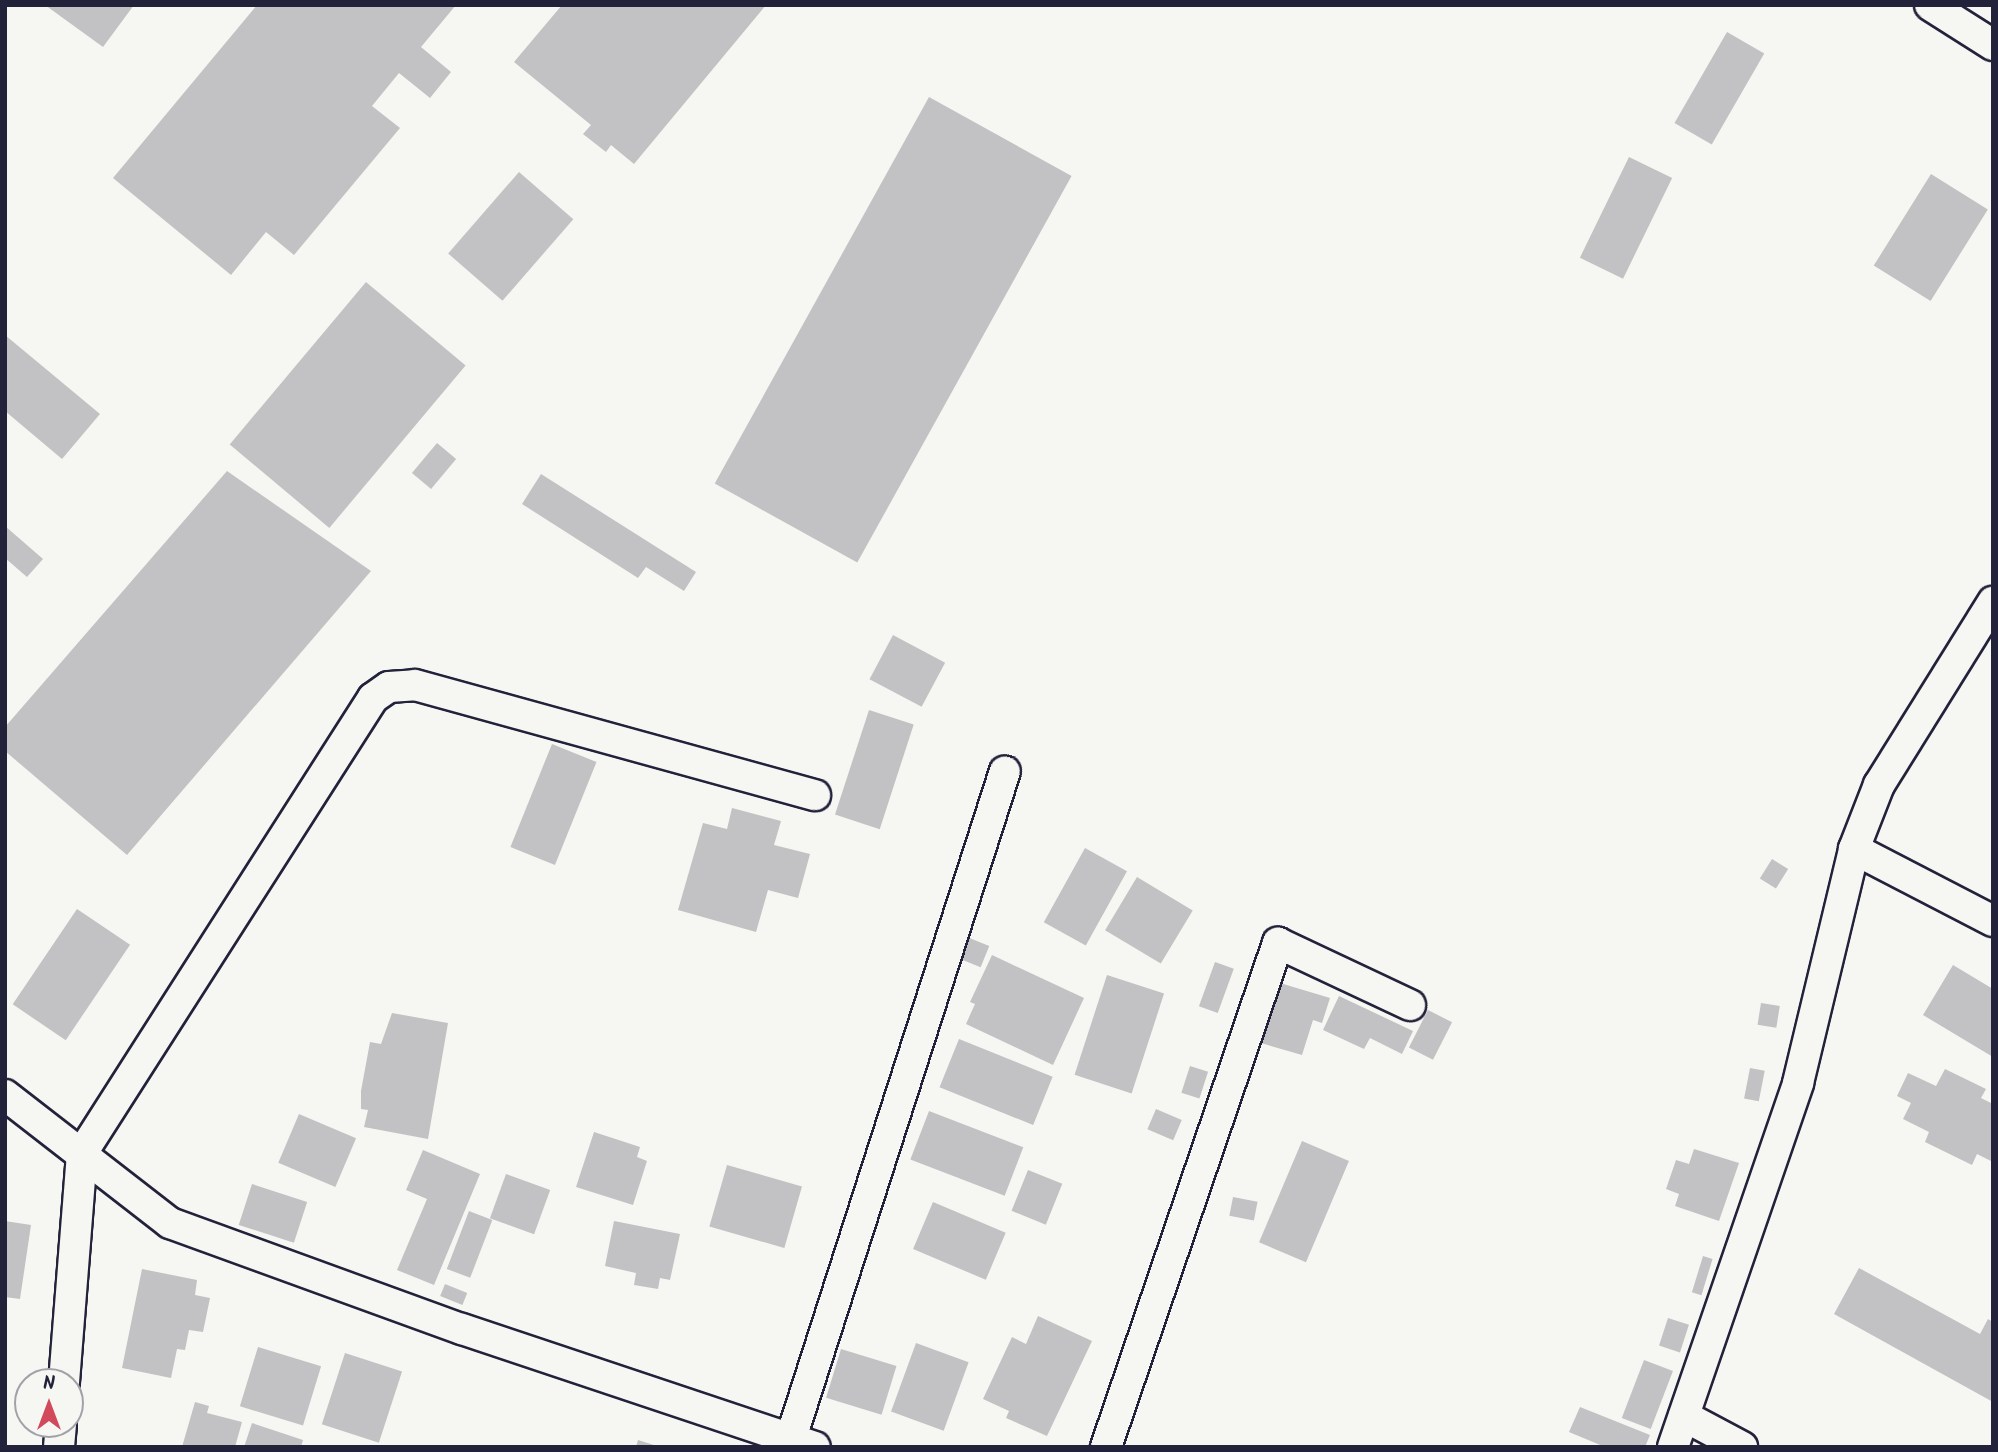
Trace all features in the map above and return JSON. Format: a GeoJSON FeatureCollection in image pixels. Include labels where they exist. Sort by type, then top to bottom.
{"type":"FeatureCollection","features":[{"type":"Feature","properties":{"kind":"street"},"geometry":{"type":"LineString","coordinates":[[1930,5],[1993,45]]}},
{"type":"Feature","properties":{"kind":"street"},"geometry":{"type":"LineString","coordinates":[[1673,1447],[1798,1083],[1854,849],[1879,785],[1993,602]]}},
{"type":"Feature","properties":{"kind":"street"},"geometry":{"type":"LineString","coordinates":[[65,1368],[82,1153],[224,924],[373,698],[389,687],[415,685],[815,795]]}},
{"type":"Feature","properties":{"kind":"street"},"geometry":{"type":"LineString","coordinates":[[5,1095],[82,1153],[133,1199],[170,1223],[753,1436],[803,1443],[1004,771]]}},
{"type":"Feature","properties":{"kind":"street"},"geometry":{"type":"LineString","coordinates":[[1854,849],[1993,921]]}},
{"type":"Feature","properties":{"kind":"street"},"geometry":{"type":"LineString","coordinates":[[1106,1447],[1278,943],[1410,1005]]}},
{"type":"Feature","properties":{"kind":"street"},"geometry":{"type":"LineString","coordinates":[[1684,1416],[1742,1447]]}},
{"type":"Feature","properties":{"kind":"building"},"geometry":{"type":"Polygon","coordinates":[[[45,5],[134,5],[103,47],[45,5]]]}},
{"type":"Feature","properties":{"kind":"building"},"geometry":{"type":"Polygon","coordinates":[[[257,5],[456,5],[421,47],[451,72],[430,98],[399,73],[372,106],[400,128],[294,255],[266,232],[231,275],[113,178],[257,5]]]}},
{"type":"Feature","properties":{"kind":"building"},"geometry":{"type":"Polygon","coordinates":[[[562,5],[766,5],[634,164],[611,145],[606,152],[583,134],[591,125],[514,62],[562,5]]]}},
{"type":"Feature","properties":{"kind":"building"},"geometry":{"type":"Polygon","coordinates":[[[1727,32],[1764,54],[1712,144],[1674,123],[1727,32]]]}},
{"type":"Feature","properties":{"kind":"building"},"geometry":{"type":"Polygon","coordinates":[[[929,97],[1072,176],[857,563],[715,484],[929,97]]]}},
{"type":"Feature","properties":{"kind":"building"},"geometry":{"type":"Polygon","coordinates":[[[1629,157],[1672,178],[1623,279],[1580,258],[1629,157]]]}},
{"type":"Feature","properties":{"kind":"building"},"geometry":{"type":"Polygon","coordinates":[[[519,172],[573,219],[502,301],[448,254],[519,172]]]}},
{"type":"Feature","properties":{"kind":"building"},"geometry":{"type":"Polygon","coordinates":[[[1931,174],[1988,210],[1931,301],[1874,266],[1931,174]]]}},
{"type":"Feature","properties":{"kind":"building"},"geometry":{"type":"Polygon","coordinates":[[[366,282],[466,366],[329,528],[230,444],[366,282]]]}},
{"type":"Feature","properties":{"kind":"building"},"geometry":{"type":"Polygon","coordinates":[[[5,335],[100,414],[62,459],[5,411],[5,335]]]}},
{"type":"Feature","properties":{"kind":"building"},"geometry":{"type":"Polygon","coordinates":[[[437,443],[456,459],[431,489],[412,473],[437,443]]]}},
{"type":"Feature","properties":{"kind":"building"},"geometry":{"type":"Polygon","coordinates":[[[227,471],[371,571],[127,855],[5,751],[5,727],[227,471]]]}},
{"type":"Feature","properties":{"kind":"building"},"geometry":{"type":"Polygon","coordinates":[[[541,474],[696,572],[684,591],[646,567],[638,578],[522,504],[541,474]]]}},
{"type":"Feature","properties":{"kind":"building"},"geometry":{"type":"Polygon","coordinates":[[[5,526],[43,559],[27,577],[5,558],[5,526]]]}},
{"type":"Feature","properties":{"kind":"building"},"geometry":{"type":"Polygon","coordinates":[[[893,635],[945,663],[922,707],[870,679],[893,635]]]}},
{"type":"Feature","properties":{"kind":"building"},"geometry":{"type":"Polygon","coordinates":[[[869,710],[914,725],[880,829],[835,815],[869,710]]]}},
{"type":"Feature","properties":{"kind":"building"},"geometry":{"type":"Polygon","coordinates":[[[552,744],[597,762],[555,865],[510,847],[552,744]]]}},
{"type":"Feature","properties":{"kind":"building"},"geometry":{"type":"Polygon","coordinates":[[[732,808],[781,821],[774,845],[810,854],[798,898],[768,890],[756,932],[678,910],[703,823],[727,829],[732,808]]]}},
{"type":"Feature","properties":{"kind":"building"},"geometry":{"type":"Polygon","coordinates":[[[1085,848],[1127,871],[1086,946],[1044,922],[1085,848]]]}},
{"type":"Feature","properties":{"kind":"building"},"geometry":{"type":"Polygon","coordinates":[[[1772,859],[1788,869],[1776,889],[1760,879],[1772,859]]]}},
{"type":"Feature","properties":{"kind":"building"},"geometry":{"type":"Polygon","coordinates":[[[1137,877],[1193,910],[1161,964],[1105,930],[1137,877]]]}},
{"type":"Feature","properties":{"kind":"building"},"geometry":{"type":"Polygon","coordinates":[[[77,909],[130,945],[66,1040],[13,1004],[77,909]]]}},
{"type":"Feature","properties":{"kind":"building"},"geometry":{"type":"Polygon","coordinates":[[[967,937],[989,946],[981,967],[958,958],[967,937]]]}},
{"type":"Feature","properties":{"kind":"building"},"geometry":{"type":"Polygon","coordinates":[[[992,955],[1084,998],[1053,1065],[966,1024],[975,1004],[970,1002],[992,955]]]}},
{"type":"Feature","properties":{"kind":"building"},"geometry":{"type":"Polygon","coordinates":[[[1215,962],[1234,969],[1218,1013],[1199,1006],[1215,962]]]}},
{"type":"Feature","properties":{"kind":"building"},"geometry":{"type":"Polygon","coordinates":[[[1953,965],[1993,989],[1993,1057],[1923,1015],[1953,965]]]}},
{"type":"Feature","properties":{"kind":"building"},"geometry":{"type":"Polygon","coordinates":[[[1107,975],[1164,994],[1132,1093],[1075,1075],[1107,975]]]}},
{"type":"Feature","properties":{"kind":"building"},"geometry":{"type":"Polygon","coordinates":[[[1280,983],[1330,998],[1322,1023],[1313,1020],[1302,1055],[1261,1043],[1280,983]]]}},
{"type":"Feature","properties":{"kind":"building"},"geometry":{"type":"Polygon","coordinates":[[[1339,996],[1413,1031],[1402,1054],[1370,1038],[1364,1049],[1323,1030],[1339,996]]]}},
{"type":"Feature","properties":{"kind":"building"},"geometry":{"type":"Polygon","coordinates":[[[1761,1003],[1780,1006],[1776,1028],[1758,1025],[1761,1003]]]}},
{"type":"Feature","properties":{"kind":"building"},"geometry":{"type":"Polygon","coordinates":[[[1428,1010],[1452,1022],[1433,1060],[1409,1047],[1428,1010]]]}},
{"type":"Feature","properties":{"kind":"building"},"geometry":{"type":"Polygon","coordinates":[[[392,1013],[448,1023],[428,1139],[364,1127],[368,1110],[361,1109],[361,1091],[370,1042],[381,1044],[392,1013]]]}},
{"type":"Feature","properties":{"kind":"building"},"geometry":{"type":"Polygon","coordinates":[[[959,1039],[1053,1077],[1033,1125],[940,1087],[959,1039]]]}},
{"type":"Feature","properties":{"kind":"building"},"geometry":{"type":"Polygon","coordinates":[[[1190,1066],[1208,1072],[1199,1099],[1181,1093],[1190,1066]]]}},
{"type":"Feature","properties":{"kind":"building"},"geometry":{"type":"Polygon","coordinates":[[[1750,1068],[1765,1071],[1759,1101],[1744,1098],[1750,1068]]]}},
{"type":"Feature","properties":{"kind":"building"},"geometry":{"type":"Polygon","coordinates":[[[1945,1069],[1986,1089],[1981,1098],[1993,1104],[1993,1162],[1977,1154],[1972,1165],[1925,1142],[1929,1132],[1903,1119],[1911,1103],[1897,1096],[1908,1073],[1936,1086],[1945,1069]]]}},
{"type":"Feature","properties":{"kind":"building"},"geometry":{"type":"Polygon","coordinates":[[[1156,1109],[1182,1120],[1173,1140],[1147,1129],[1156,1109]]]}},
{"type":"Feature","properties":{"kind":"building"},"geometry":{"type":"Polygon","coordinates":[[[929,1111],[1023,1147],[1005,1196],[910,1160],[929,1111]]]}},
{"type":"Feature","properties":{"kind":"building"},"geometry":{"type":"Polygon","coordinates":[[[299,1114],[356,1138],[335,1187],[278,1163],[299,1114]]]}},
{"type":"Feature","properties":{"kind":"building"},"geometry":{"type":"Polygon","coordinates":[[[594,1132],[640,1147],[637,1157],[647,1161],[633,1205],[576,1187],[594,1132]]]}},
{"type":"Feature","properties":{"kind":"building"},"geometry":{"type":"Polygon","coordinates":[[[1302,1141],[1349,1161],[1306,1262],[1259,1242],[1302,1141]]]}},
{"type":"Feature","properties":{"kind":"building"},"geometry":{"type":"Polygon","coordinates":[[[1694,1149],[1739,1163],[1719,1221],[1675,1206],[1679,1194],[1666,1189],[1676,1160],[1689,1164],[1694,1149]]]}},
{"type":"Feature","properties":{"kind":"building"},"geometry":{"type":"Polygon","coordinates":[[[423,1150],[480,1174],[434,1285],[397,1270],[427,1199],[406,1190],[423,1150]]]}},
{"type":"Feature","properties":{"kind":"building"},"geometry":{"type":"Polygon","coordinates":[[[727,1165],[802,1186],[784,1248],[709,1227],[727,1165]]]}},
{"type":"Feature","properties":{"kind":"building"},"geometry":{"type":"Polygon","coordinates":[[[1028,1170],[1062,1184],[1046,1225],[1012,1211],[1028,1170]]]}},
{"type":"Feature","properties":{"kind":"building"},"geometry":{"type":"Polygon","coordinates":[[[506,1174],[550,1190],[534,1234],[490,1218],[506,1174]]]}},
{"type":"Feature","properties":{"kind":"building"},"geometry":{"type":"Polygon","coordinates":[[[252,1184],[307,1202],[294,1243],[239,1225],[252,1184]]]}},
{"type":"Feature","properties":{"kind":"building"},"geometry":{"type":"Polygon","coordinates":[[[1233,1197],[1258,1202],[1254,1220],[1229,1216],[1233,1197]]]}},
{"type":"Feature","properties":{"kind":"building"},"geometry":{"type":"Polygon","coordinates":[[[933,1202],[1006,1233],[986,1280],[913,1249],[933,1202]]]}},
{"type":"Feature","properties":{"kind":"building"},"geometry":{"type":"Polygon","coordinates":[[[469,1211],[492,1220],[470,1278],[447,1269],[469,1211]]]}},
{"type":"Feature","properties":{"kind":"building"},"geometry":{"type":"Polygon","coordinates":[[[5,1221],[31,1225],[20,1299],[5,1297],[5,1221]]]}},
{"type":"Feature","properties":{"kind":"building"},"geometry":{"type":"Polygon","coordinates":[[[614,1221],[680,1234],[670,1280],[660,1278],[658,1289],[634,1285],[636,1273],[605,1266],[614,1221]]]}},
{"type":"Feature","properties":{"kind":"building"},"geometry":{"type":"Polygon","coordinates":[[[1703,1256],[1713,1259],[1701,1295],[1692,1292],[1703,1256]]]}},
{"type":"Feature","properties":{"kind":"building"},"geometry":{"type":"Polygon","coordinates":[[[1859,1268],[1980,1334],[1988,1319],[1993,1322],[1993,1402],[1834,1314],[1859,1268]]]}},
{"type":"Feature","properties":{"kind":"building"},"geometry":{"type":"Polygon","coordinates":[[[142,1269],[197,1280],[195,1295],[210,1298],[203,1332],[189,1330],[185,1350],[177,1349],[171,1378],[122,1368],[142,1269]]]}},
{"type":"Feature","properties":{"kind":"building"},"geometry":{"type":"Polygon","coordinates":[[[445,1284],[467,1293],[462,1305],[440,1296],[445,1284]]]}},
{"type":"Feature","properties":{"kind":"building"},"geometry":{"type":"Polygon","coordinates":[[[1038,1316],[1092,1341],[1047,1436],[1006,1418],[1009,1411],[983,1399],[1012,1337],[1026,1344],[1038,1316]]]}},
{"type":"Feature","properties":{"kind":"building"},"geometry":{"type":"Polygon","coordinates":[[[1668,1318],[1689,1325],[1680,1352],[1659,1346],[1668,1318]]]}},
{"type":"Feature","properties":{"kind":"building"},"geometry":{"type":"Polygon","coordinates":[[[916,1343],[969,1362],[944,1431],[891,1412],[916,1343]]]}},
{"type":"Feature","properties":{"kind":"building"},"geometry":{"type":"Polygon","coordinates":[[[258,1347],[321,1366],[303,1426],[240,1406],[258,1347]]]}},
{"type":"Feature","properties":{"kind":"building"},"geometry":{"type":"Polygon","coordinates":[[[841,1349],[896,1366],[882,1415],[826,1398],[841,1349]]]}},
{"type":"Feature","properties":{"kind":"building"},"geometry":{"type":"Polygon","coordinates":[[[345,1353],[402,1372],[379,1443],[322,1424],[345,1353]]]}},
{"type":"Feature","properties":{"kind":"building"},"geometry":{"type":"Polygon","coordinates":[[[1644,1360],[1673,1371],[1651,1429],[1622,1418],[1644,1360]]]}},
{"type":"Feature","properties":{"kind":"building"},"geometry":{"type":"Polygon","coordinates":[[[195,1402],[209,1406],[207,1413],[242,1422],[235,1447],[182,1447],[195,1402]]]}},
{"type":"Feature","properties":{"kind":"building"},"geometry":{"type":"Polygon","coordinates":[[[1580,1407],[1650,1435],[1645,1447],[1605,1447],[1569,1432],[1580,1407]]]}},
{"type":"Feature","properties":{"kind":"building"},"geometry":{"type":"Polygon","coordinates":[[[252,1423],[303,1440],[301,1447],[244,1447],[252,1423]]]}},
{"type":"Feature","properties":{"kind":"building"},"geometry":{"type":"Polygon","coordinates":[[[638,1440],[657,1446],[657,1447],[636,1447],[638,1440]]]}}]}
